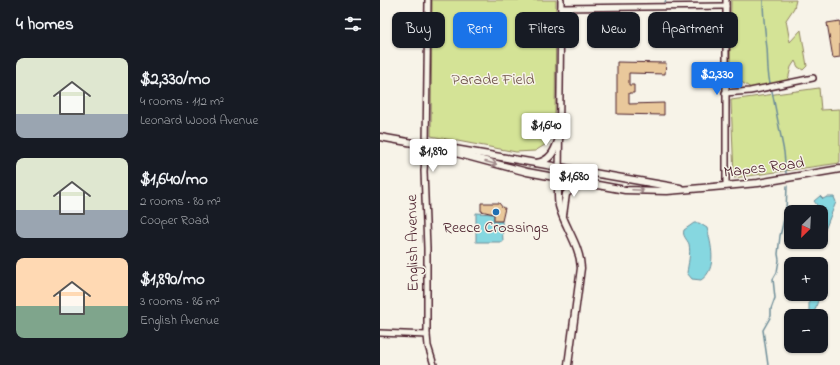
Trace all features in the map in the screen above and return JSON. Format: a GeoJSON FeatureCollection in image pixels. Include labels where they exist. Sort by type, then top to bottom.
{"type":"FeatureCollection","features":[{"type":"Feature","properties":{"kind":"street","name":"English Avenue"},"geometry":{"type":"LineString","coordinates":[[428,0],[426,146],[424,171],[427,248],[427,335],[428,346],[434,365]]}},
{"type":"Feature","properties":{"kind":"street"},"geometry":{"type":"LineString","coordinates":[[561,0],[558,201],[581,257],[581,268],[568,365]]}},
{"type":"Feature","properties":{"kind":"street"},"geometry":{"type":"LineString","coordinates":[[661,0],[661,7]]}},
{"type":"Feature","properties":{"kind":"street"},"geometry":{"type":"LineString","coordinates":[[561,8],[661,7],[726,3],[726,186]]}},
{"type":"Feature","properties":{"kind":"street"},"geometry":{"type":"LineString","coordinates":[[725,93],[750,91],[813,78]]}},
{"type":"Feature","properties":{"kind":"street"},"geometry":{"type":"LineString","coordinates":[[535,163],[546,160],[551,156],[560,136]]}},
{"type":"Feature","properties":{"kind":"street","name":"Mapes Road"},"geometry":{"type":"LineString","coordinates":[[380,137],[426,146],[520,170],[625,190],[667,192],[758,183],[840,169]]}},
{"type":"Feature","properties":{"kind":"street","name":"Mapes Road"},"geometry":{"type":"LineString","coordinates":[[426,146],[454,148],[692,189]]}},
{"type":"Feature","properties":{"kind":"street"},"geometry":{"type":"LineString","coordinates":[[563,216],[564,200],[568,191],[574,187],[590,183]]}},
{"type":"Feature","properties":{"kind":"street"},"geometry":{"type":"LineString","coordinates":[[381,333],[427,335]]}},
{"type":"Feature","properties":{"kind":"green space","name":"Parade Field"},"geometry":{"type":"Polygon","coordinates":[[[432,0],[556,0],[556,12],[515,12],[515,48],[556,48],[555,115],[548,143],[535,151],[516,152],[431,136],[432,48],[445,48],[445,12],[432,12],[432,0]]]}},
{"type":"Feature","properties":{"kind":"green space"},"geometry":{"type":"Polygon","coordinates":[[[731,0],[796,0],[794,8],[786,20],[790,42],[801,30],[807,66],[803,70],[798,67],[795,61],[791,67],[788,80],[751,88],[730,75],[730,48],[738,48],[738,12],[731,12],[731,0]]]}},
{"type":"Feature","properties":{"kind":"green space"},"geometry":{"type":"Polygon","coordinates":[[[819,88],[821,110],[840,109],[840,163],[734,178],[731,100],[819,88]]]}},
{"type":"Feature","properties":{"kind":"water"},"geometry":{"type":"Polygon","coordinates":[[[820,196],[823,199],[827,197],[834,197],[836,202],[828,222],[828,205],[817,205],[814,201],[820,196]]]}},
{"type":"Feature","properties":{"kind":"water"},"geometry":{"type":"Polygon","coordinates":[[[476,213],[494,214],[494,221],[502,221],[503,242],[476,242],[476,213]]]}},
{"type":"Feature","properties":{"kind":"water"},"geometry":{"type":"Polygon","coordinates":[[[694,223],[699,223],[707,228],[712,256],[710,269],[701,280],[692,279],[687,273],[690,248],[684,236],[684,230],[694,223]]]}},
{"type":"Feature","properties":{"kind":"water"},"geometry":{"type":"Polygon","coordinates":[[[809,301],[818,301],[815,309],[809,309],[809,301]]]}},
{"type":"Feature","properties":{"kind":"building"},"geometry":{"type":"Polygon","coordinates":[[[840,21],[840,57],[833,58],[827,23],[840,21]]]}},
{"type":"Feature","properties":{"kind":"building"},"geometry":{"type":"Polygon","coordinates":[[[617,62],[666,63],[665,74],[629,73],[629,85],[634,85],[634,93],[629,93],[629,104],[664,103],[664,115],[617,114],[617,62]]]}},
{"type":"Feature","properties":{"kind":"building","name":"Reece Crossings"},"geometry":{"type":"Polygon","coordinates":[[[481,203],[499,203],[503,208],[505,208],[502,221],[494,221],[494,214],[481,211],[481,203]]]}},
{"type":"Feature","properties":{"kind":"waterway"},"geometry":{"type":"LineString","coordinates":[[763,0],[770,83]]}},
{"type":"Feature","properties":{"kind":"waterway"},"geometry":{"type":"LineString","coordinates":[[772,91],[784,152],[786,173]]}},
{"type":"Feature","properties":{"kind":"waterway"},"geometry":{"type":"LineString","coordinates":[[768,365],[763,330],[771,316],[771,309],[775,298],[773,279],[777,272],[779,260],[778,254],[780,236],[786,211],[787,186]]}},
{"type":"Feature","properties":{"kind":"place","name":"Reece Crossings"},"geometry":{"type":"Point","coordinates":[496,212]}}]}
